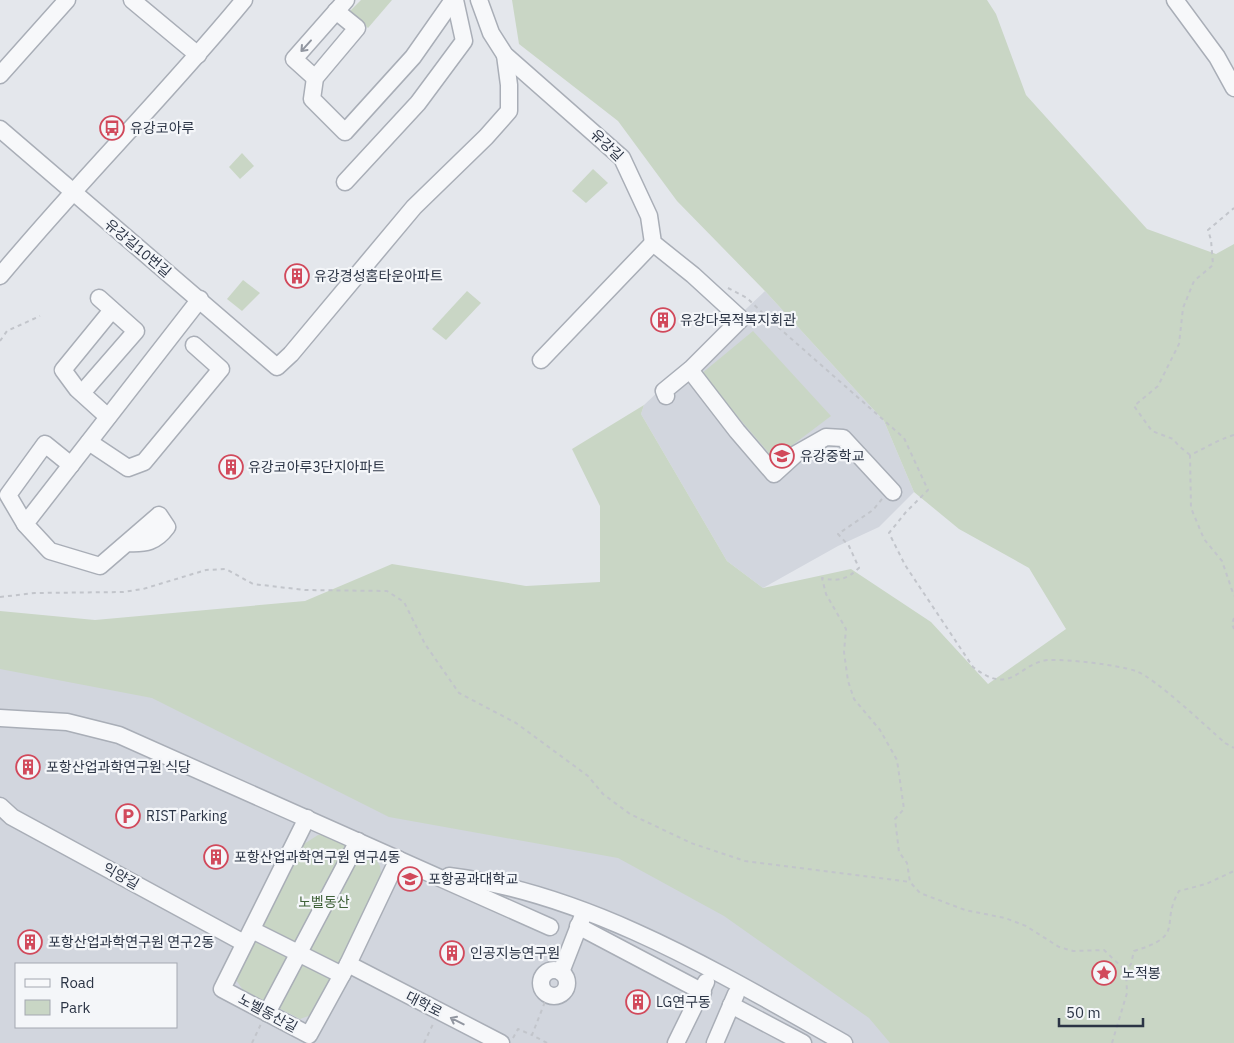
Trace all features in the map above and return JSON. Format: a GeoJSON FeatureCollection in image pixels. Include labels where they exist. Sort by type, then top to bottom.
{"type":"FeatureCollection","features":[{"type":"Feature","properties":{"kind":"street"},"geometry":{"type":"LineString","coordinates":[[0,75],[68,0]]}},
{"type":"Feature","properties":{"kind":"street"},"geometry":{"type":"LineString","coordinates":[[132,0],[198,55]]}},
{"type":"Feature","properties":{"kind":"street"},"geometry":{"type":"LineString","coordinates":[[0,276],[72,193],[198,55],[244,0]]}},
{"type":"Feature","properties":{"kind":"street"},"geometry":{"type":"LineString","coordinates":[[315,78],[294,59],[341,6],[357,28],[315,78],[312,99],[345,132],[413,57],[454,0]]}},
{"type":"Feature","properties":{"kind":"street"},"geometry":{"type":"LineString","coordinates":[[345,182],[418,103],[464,40],[454,0]]}},
{"type":"Feature","properties":{"kind":"street","name":"유강길"},"geometry":{"type":"LineString","coordinates":[[479,0],[491,33],[505,55],[622,158],[649,216],[653,244]]}},
{"type":"Feature","properties":{"kind":"street"},"geometry":{"type":"LineString","coordinates":[[1175,0],[1217,57],[1234,88]]}},
{"type":"Feature","properties":{"kind":"street","name":"유강길10번길"},"geometry":{"type":"LineString","coordinates":[[0,129],[72,193],[200,299],[277,367],[291,354],[414,207],[486,137],[509,111],[509,85],[505,55]]}},
{"type":"Feature","properties":{"kind":"street"},"geometry":{"type":"LineString","coordinates":[[541,360],[653,244],[693,275],[735,314],[690,370],[664,392],[666,396]]}},
{"type":"Feature","properties":{"kind":"street"},"geometry":{"type":"LineString","coordinates":[[82,393],[136,331],[99,298]]}},
{"type":"Feature","properties":{"kind":"street"},"geometry":{"type":"LineString","coordinates":[[25,524],[200,299]]}},
{"type":"Feature","properties":{"kind":"street"},"geometry":{"type":"LineString","coordinates":[[108,417],[82,393],[63,370],[112,310]]}},
{"type":"Feature","properties":{"kind":"street"},"geometry":{"type":"LineString","coordinates":[[89,442],[128,468],[144,462],[221,369],[194,345]]}},
{"type":"Feature","properties":{"kind":"street"},"geometry":{"type":"LineString","coordinates":[[690,370],[737,431],[774,474],[796,454],[826,437],[843,438],[892,491]]}},
{"type":"Feature","properties":{"kind":"street"},"geometry":{"type":"LineString","coordinates":[[71,465],[46,444],[8,495],[25,524],[50,551],[100,566],[127,543]]}},
{"type":"Feature","properties":{"kind":"street"},"geometry":{"type":"LineString","coordinates":[[0,718],[67,722],[118,734],[550,927]]}},
{"type":"Feature","properties":{"kind":"street","name":"익양길"},"geometry":{"type":"LineString","coordinates":[[0,806],[12,817],[248,936],[299,954]]}},
{"type":"Feature","properties":{"kind":"street","name":"노벨동산길"},"geometry":{"type":"LineString","coordinates":[[307,818],[222,989],[309,1035],[345,970],[398,859]]}},
{"type":"Feature","properties":{"kind":"street"},"geometry":{"type":"LineString","coordinates":[[267,1013],[358,841]]}},
{"type":"Feature","properties":{"kind":"street"},"geometry":{"type":"LineString","coordinates":[[429,872],[498,884],[581,919],[703,992]]}},
{"type":"Feature","properties":{"kind":"street"},"geometry":{"type":"LineString","coordinates":[[581,919],[613,921],[711,970],[844,1043]]}},
{"type":"Feature","properties":{"kind":"street"},"geometry":{"type":"LineString","coordinates":[[548,994],[541,984],[543,976],[549,971],[561,972],[581,919]]}},
{"type":"Feature","properties":{"kind":"street","name":"대학로"},"geometry":{"type":"LineString","coordinates":[[299,954],[345,970],[439,1011],[501,1043]]}},
{"type":"Feature","properties":{"kind":"street"},"geometry":{"type":"LineString","coordinates":[[676,1043],[703,992],[711,970]]}},
{"type":"Feature","properties":{"kind":"street"},"geometry":{"type":"LineString","coordinates":[[715,1043],[740,986]]}},
{"type":"Feature","properties":{"kind":"street"},"geometry":{"type":"LineString","coordinates":[[731,1005],[803,1043]]}},
{"type":"Feature","properties":{"kind":"path"},"geometry":{"type":"LineString","coordinates":[[1234,208],[1208,230],[1211,240],[1213,266],[1194,281],[1183,308],[1179,344],[1158,386],[1134,406],[1152,430],[1173,439],[1190,455],[1192,508],[1204,540],[1222,561],[1234,596]]}},
{"type":"Feature","properties":{"kind":"path"},"geometry":{"type":"LineString","coordinates":[[725,288],[732,289],[758,307],[904,438],[928,490],[906,512],[889,533],[905,565],[973,667],[985,674],[1004,680],[1049,660],[1137,672],[1151,680],[1234,748]]}},
{"type":"Feature","properties":{"kind":"path"},"geometry":{"type":"LineString","coordinates":[[0,341],[7,330],[40,316]]}},
{"type":"Feature","properties":{"kind":"path"},"geometry":{"type":"LineString","coordinates":[[1190,455],[1206,448],[1214,441],[1234,435]]}},
{"type":"Feature","properties":{"kind":"path"},"geometry":{"type":"LineString","coordinates":[[892,491],[873,510],[838,534],[849,546],[859,568],[847,578],[834,581],[822,578],[826,594],[846,629],[844,652],[848,681],[854,699],[880,730],[897,760],[904,809],[895,819],[896,829],[899,852],[907,863],[910,882],[920,893],[965,910],[1004,918],[1026,926],[1059,947],[1073,951],[1104,950],[1126,971]]}},
{"type":"Feature","properties":{"kind":"path"},"geometry":{"type":"LineString","coordinates":[[0,596],[123,592],[143,589],[206,570],[226,569],[253,584],[305,590],[387,591],[404,602],[425,644],[460,693],[516,724],[588,776],[603,794],[630,814],[691,843],[745,861],[910,882]]}},
{"type":"Feature","properties":{"kind":"path"},"geometry":{"type":"LineString","coordinates":[[1234,618],[1232,624],[1234,629]]}},
{"type":"Feature","properties":{"kind":"path"},"geometry":{"type":"LineString","coordinates":[[1112,1043],[1127,993],[1126,971],[1132,964],[1134,951],[1159,943],[1167,933],[1175,899],[1179,891],[1206,884],[1234,871]]}},
{"type":"Feature","properties":{"kind":"path"},"geometry":{"type":"LineString","coordinates":[[547,1043],[532,1035],[548,994]]}},
{"type":"Feature","properties":{"kind":"path"},"geometry":{"type":"LineString","coordinates":[[424,1043],[439,1011]]}},
{"type":"Feature","properties":{"kind":"path"},"geometry":{"type":"LineString","coordinates":[[252,1043],[267,1013]]}},
{"type":"Feature","properties":{"kind":"shaded area","name":"유강중학교"},"geometry":{"type":"Polygon","coordinates":[[[765,291],[884,421],[914,492],[879,527],[838,546],[763,588],[727,561],[641,414],[644,405],[765,291]]]}},
{"type":"Feature","properties":{"kind":"shaded area","name":"포항공과대학교"},"geometry":{"type":"Polygon","coordinates":[[[0,625],[719,793],[1014,1043],[0,1043],[0,625]]]}},
{"type":"Feature","properties":{"kind":"green space"},"geometry":{"type":"Polygon","coordinates":[[[361,0],[392,0],[368,28],[350,11],[361,0]]]}},
{"type":"Feature","properties":{"kind":"green space"},"geometry":{"type":"Polygon","coordinates":[[[512,0],[987,0],[996,14],[1026,95],[1147,229],[1216,254],[1234,244],[1234,1043],[890,1043],[869,1018],[724,916],[618,858],[389,817],[152,698],[0,669],[0,611],[95,620],[305,601],[392,564],[526,586],[600,582],[600,506],[572,449],[644,405],[641,414],[727,561],[763,588],[851,569],[931,622],[988,684],[1066,629],[1029,568],[959,529],[914,492],[884,421],[765,291],[677,201],[618,121],[519,44],[512,0]]]}},
{"type":"Feature","properties":{"kind":"green space"},"geometry":{"type":"Polygon","coordinates":[[[242,153],[254,166],[240,179],[229,167],[242,153]]]}},
{"type":"Feature","properties":{"kind":"green space"},"geometry":{"type":"Polygon","coordinates":[[[593,169],[608,183],[586,203],[572,191],[593,169]]]}},
{"type":"Feature","properties":{"kind":"green space"},"geometry":{"type":"Polygon","coordinates":[[[243,280],[260,293],[242,311],[227,299],[243,280]]]}},
{"type":"Feature","properties":{"kind":"green space"},"geometry":{"type":"Polygon","coordinates":[[[467,291],[481,303],[446,340],[432,329],[467,291]]]}},
{"type":"Feature","properties":{"kind":"green space"},"geometry":{"type":"Polygon","coordinates":[[[753,331],[831,416],[774,459],[701,374],[753,331]]]}},
{"type":"Feature","properties":{"kind":"green space","name":"노벨동산"},"geometry":{"type":"Polygon","coordinates":[[[318,835],[325,835],[376,859],[380,866],[382,882],[314,1014],[300,1019],[243,990],[236,980],[304,844],[318,835]]]}},
{"type":"Feature","properties":{"kind":"place","name":"유강코아루"},"geometry":{"type":"Point","coordinates":[112,128]}},
{"type":"Feature","properties":{"kind":"place","name":"유강경성홈타운아파트"},"geometry":{"type":"Point","coordinates":[297,276]}},
{"type":"Feature","properties":{"kind":"place","name":"유강다목적복지회관"},"geometry":{"type":"Point","coordinates":[663,320]}},
{"type":"Feature","properties":{"kind":"place","name":"유강중학교"},"geometry":{"type":"Point","coordinates":[782,456]}},
{"type":"Feature","properties":{"kind":"place","name":"유강코아루3단지아파트"},"geometry":{"type":"Point","coordinates":[231,467]}},
{"type":"Feature","properties":{"kind":"place","name":"포항산업과학연구원 식당"},"geometry":{"type":"Point","coordinates":[28,767]}},
{"type":"Feature","properties":{"kind":"place","name":"RIST Parking"},"geometry":{"type":"Point","coordinates":[128,816]}},
{"type":"Feature","properties":{"kind":"place","name":"포항산업과학연구원 연구4동"},"geometry":{"type":"Point","coordinates":[216,857]}},
{"type":"Feature","properties":{"kind":"place","name":"포항공과대학교"},"geometry":{"type":"Point","coordinates":[410,879]}},
{"type":"Feature","properties":{"kind":"place","name":"포항산업과학연구원 연구2동"},"geometry":{"type":"Point","coordinates":[30,942]}},
{"type":"Feature","properties":{"kind":"place","name":"인공지능연구원"},"geometry":{"type":"Point","coordinates":[452,953]}},
{"type":"Feature","properties":{"kind":"place","name":"노적봉"},"geometry":{"type":"Point","coordinates":[1104,973]}},
{"type":"Feature","properties":{"kind":"place","name":"LG연구동"},"geometry":{"type":"Point","coordinates":[638,1002]}}]}
